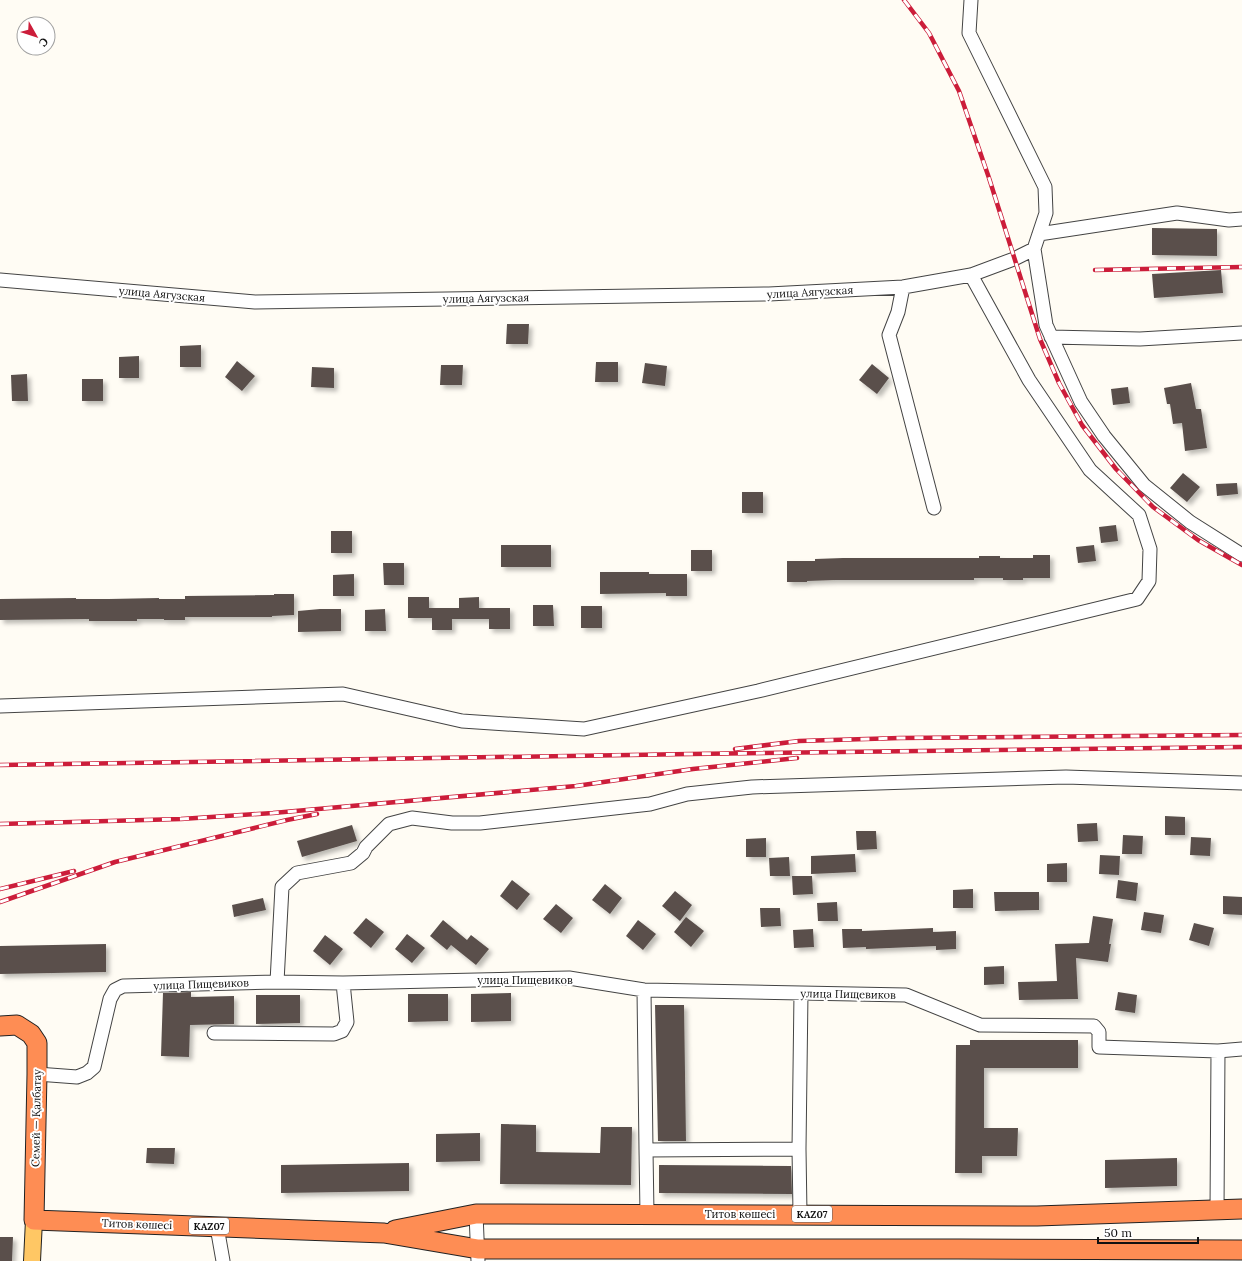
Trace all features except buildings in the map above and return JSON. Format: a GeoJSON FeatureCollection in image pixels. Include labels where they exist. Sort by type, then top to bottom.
{"type":"FeatureCollection","features":[{"type":"Feature","properties":{"kind":"highway","name":"Семей — Қалбатау"},"geometry":{"type":"LineString","coordinates":[[8,1026],[31,1034],[37,1043],[34,1220]]}},
{"type":"Feature","properties":{"kind":"highway","name":"Титов көшесі"},"geometry":{"type":"LineString","coordinates":[[384,1233],[476,1214],[1037,1216],[1242,1209]]}},
{"type":"Feature","properties":{"kind":"highway","name":"Титов көшесі"},"geometry":{"type":"LineString","coordinates":[[34,1220],[384,1233],[478,1255],[974,1249],[1242,1250]]}},
{"type":"Feature","properties":{"kind":"main road"},"geometry":{"type":"LineString","coordinates":[[32,1261],[34,1220]]}},
{"type":"Feature","properties":{"kind":"street"},"geometry":{"type":"LineString","coordinates":[[971,0],[969,33],[1046,187],[1046,213],[1034,249],[1046,325],[1081,402],[1104,436],[1144,486],[1190,522],[1242,555]]}},
{"type":"Feature","properties":{"kind":"street"},"geometry":{"type":"LineString","coordinates":[[1039,234],[1177,213],[1229,220],[1242,219]]}},
{"type":"Feature","properties":{"kind":"street","name":"улица Аягузская"},"geometry":{"type":"LineString","coordinates":[[0,280],[255,302],[769,294],[903,287],[971,275],[1014,259],[1034,249]]}},
{"type":"Feature","properties":{"kind":"street"},"geometry":{"type":"LineString","coordinates":[[0,706],[343,694],[462,722],[584,730],[758,691],[1138,599],[1149,581],[1150,549],[1139,515],[1090,470],[1029,380],[971,275]]}},
{"type":"Feature","properties":{"kind":"street"},"geometry":{"type":"LineString","coordinates":[[903,287],[898,312],[889,335],[934,508]]}},
{"type":"Feature","properties":{"kind":"street"},"geometry":{"type":"LineString","coordinates":[[1051,337],[1140,340],[1242,333]]}},
{"type":"Feature","properties":{"kind":"street"},"geometry":{"type":"LineString","coordinates":[[277,982],[282,887],[297,873],[351,863],[363,853],[389,824],[412,818],[480,823],[650,804],[687,794],[752,787],[1066,777],[1242,783]]}},
{"type":"Feature","properties":{"kind":"street","name":"улица Пищевиков"},"geometry":{"type":"LineString","coordinates":[[37,1074],[77,1077],[87,1074],[94,1067],[110,999],[115,990],[123,986],[277,982],[343,983],[569,978],[644,990],[906,995],[980,1025],[1094,1026],[1099,1032],[1099,1047],[1218,1051]]}},
{"type":"Feature","properties":{"kind":"street"},"geometry":{"type":"LineString","coordinates":[[214,1033],[334,1034],[342,1031],[347,1022],[343,983]]}},
{"type":"Feature","properties":{"kind":"street"},"geometry":{"type":"LineString","coordinates":[[644,990],[647,1214]]}},
{"type":"Feature","properties":{"kind":"street"},"geometry":{"type":"LineString","coordinates":[[800,1214],[799,1148],[801,993]]}},
{"type":"Feature","properties":{"kind":"street"},"geometry":{"type":"LineString","coordinates":[[1217,1211],[1218,1051],[1242,1049]]}},
{"type":"Feature","properties":{"kind":"street"},"geometry":{"type":"LineString","coordinates":[[646,1150],[799,1148]]}},
{"type":"Feature","properties":{"kind":"street"},"geometry":{"type":"LineString","coordinates":[[476,1214],[478,1255]]}},
{"type":"Feature","properties":{"kind":"street"},"geometry":{"type":"LineString","coordinates":[[217,1227],[223,1261]]}},
{"type":"Feature","properties":{"kind":"railway"},"geometry":{"type":"LineString","coordinates":[[904,0],[929,33],[959,91],[989,178],[1040,339],[1059,383],[1082,425],[1116,469],[1153,507],[1198,540],[1242,565]]}},
{"type":"Feature","properties":{"kind":"railway"},"geometry":{"type":"LineString","coordinates":[[1095,270],[1242,267]]}},
{"type":"Feature","properties":{"kind":"railway"},"geometry":{"type":"LineString","coordinates":[[735,749],[799,741],[900,738],[1242,735]]}},
{"type":"Feature","properties":{"kind":"railway"},"geometry":{"type":"LineString","coordinates":[[0,765],[1242,747]]}},
{"type":"Feature","properties":{"kind":"railway"},"geometry":{"type":"LineString","coordinates":[[0,824],[181,819],[273,813],[576,786],[693,769],[797,758]]}},
{"type":"Feature","properties":{"kind":"railway"},"geometry":{"type":"LineString","coordinates":[[0,902],[115,862],[317,814]]}},
{"type":"Feature","properties":{"kind":"railway"},"geometry":{"type":"LineString","coordinates":[[0,889],[74,871]]}}]}
